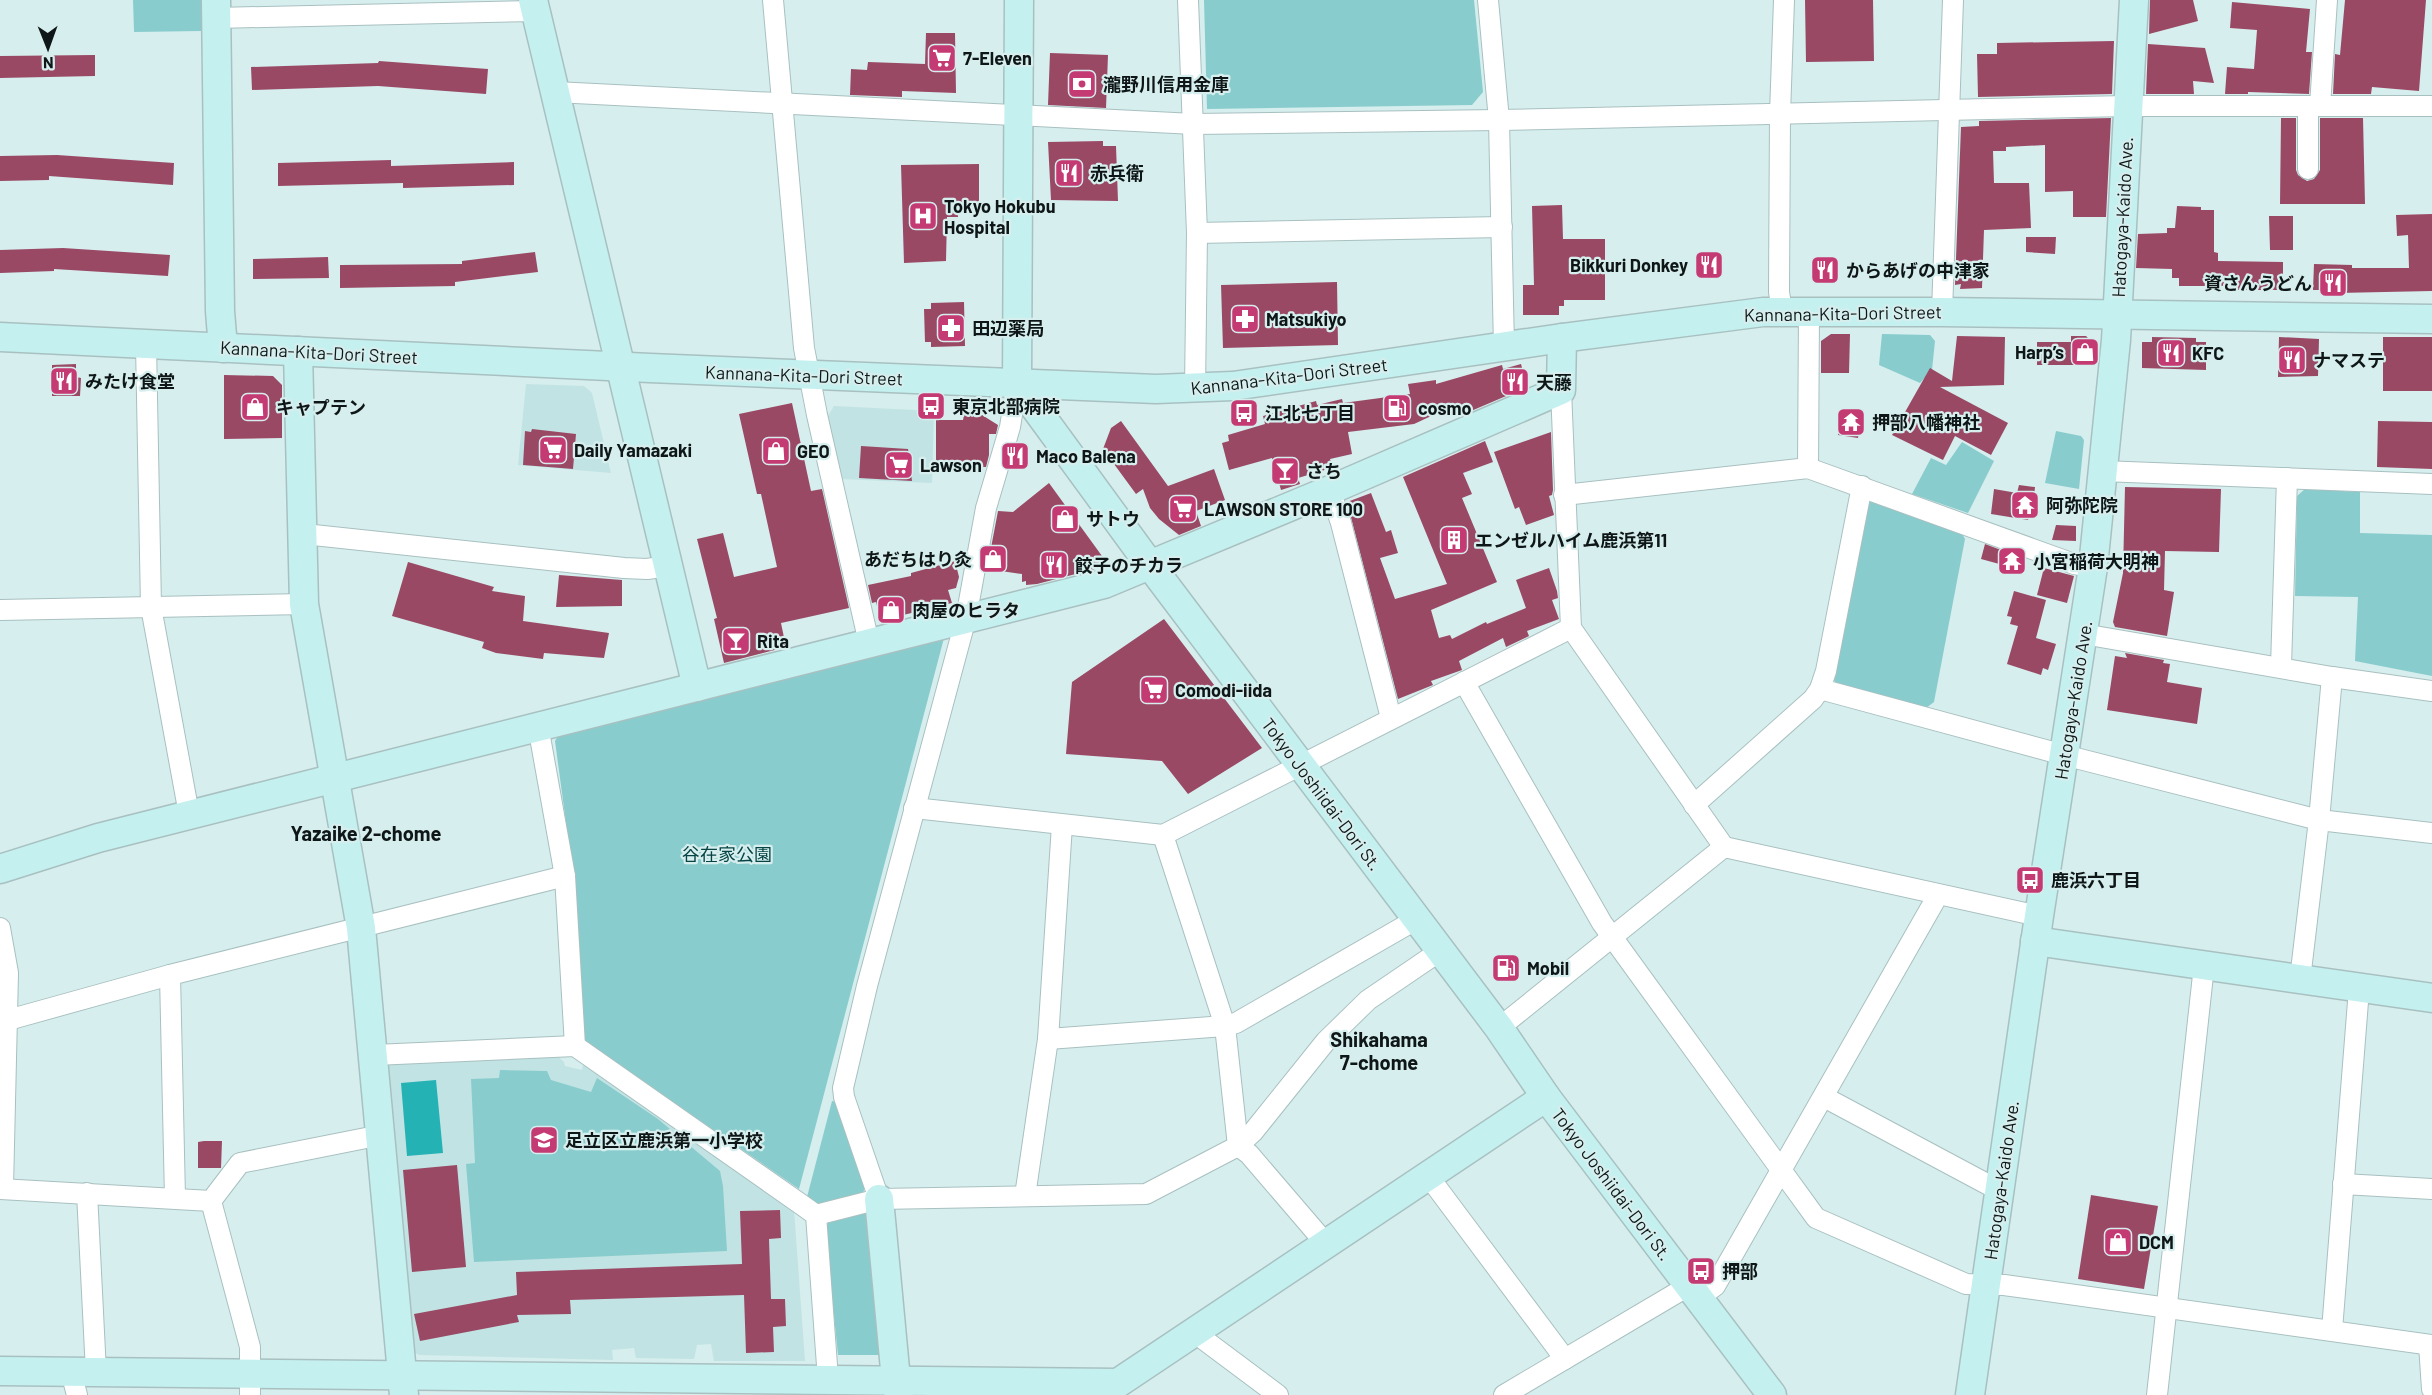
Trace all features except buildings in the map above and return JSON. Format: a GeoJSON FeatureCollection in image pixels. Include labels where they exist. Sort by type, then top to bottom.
{"type":"FeatureCollection","features":[{"type":"Feature","properties":{"kind":"street"},"geometry":{"type":"LineString","coordinates":[[773,0],[804,348],[816,416],[869,644]]}},
{"type":"Feature","properties":{"kind":"street"},"geometry":{"type":"LineString","coordinates":[[897,1388],[879,1199],[844,1097],[843,1088],[867,986],[966,618],[986,508],[1010,427],[1017,383],[1019,0]]}},
{"type":"Feature","properties":{"kind":"street"},"geometry":{"type":"LineString","coordinates":[[1188,0],[1197,233],[1195,389]]}},
{"type":"Feature","properties":{"kind":"street"},"geometry":{"type":"LineString","coordinates":[[1488,0],[1499,120],[1504,347]]}},
{"type":"Feature","properties":{"kind":"street"},"geometry":{"type":"LineString","coordinates":[[1784,0],[1780,114],[1779,292],[1796,311],[1808,468]]}},
{"type":"Feature","properties":{"kind":"street"},"geometry":{"type":"LineString","coordinates":[[1942,312],[1953,0]]}},
{"type":"Feature","properties":{"kind":"street","name":"Hatogaya-Kaido Ave."},"geometry":{"type":"LineString","coordinates":[[1970,1395],[2092,567],[2117,314],[2134,0]]}},
{"type":"Feature","properties":{"kind":"street"},"geometry":{"type":"LineString","coordinates":[[2308,169],[2327,0]]}},
{"type":"Feature","properties":{"kind":"street"},"geometry":{"type":"LineString","coordinates":[[223,348],[220,311],[216,9],[534,5],[698,687]]}},
{"type":"Feature","properties":{"kind":"street"},"geometry":{"type":"LineString","coordinates":[[555,92],[1194,124],[1499,120],[2127,106],[2432,106]]}},
{"type":"Feature","properties":{"kind":"street"},"geometry":{"type":"LineString","coordinates":[[1197,233],[1502,227]]}},
{"type":"Feature","properties":{"kind":"street","name":"Kannana-Kita-Dori Street"},"geometry":{"type":"LineString","coordinates":[[0,337],[621,367],[1195,389],[1233,386],[1740,314],[1796,311],[1942,312],[2432,319]]}},
{"type":"Feature","properties":{"kind":"street"},"geometry":{"type":"LineString","coordinates":[[1562,338],[1564,495],[1571,628],[1724,847],[1938,895],[2037,928],[2204,966],[2432,998]]}},
{"type":"Feature","properties":{"kind":"street"},"geometry":{"type":"LineString","coordinates":[[146,344],[151,607],[189,814]]}},
{"type":"Feature","properties":{"kind":"street"},"geometry":{"type":"LineString","coordinates":[[298,351],[304,604],[361,928],[403,1386]]}},
{"type":"Feature","properties":{"kind":"street","name":"Tokyo Joshiidai-Dori St."},"geometry":{"type":"LineString","coordinates":[[1017,383],[1150,565],[1498,1028],[1546,1097],[1772,1395]]}},
{"type":"Feature","properties":{"kind":"street"},"geometry":{"type":"LineString","coordinates":[[0,869],[98,838],[189,814],[647,697],[698,687],[1104,584],[1561,390]]}},
{"type":"Feature","properties":{"kind":"street"},"geometry":{"type":"LineString","coordinates":[[1564,495],[1808,468],[2074,564],[2092,567]]}},
{"type":"Feature","properties":{"kind":"street"},"geometry":{"type":"LineString","coordinates":[[2102,471],[2432,484]]}},
{"type":"Feature","properties":{"kind":"street"},"geometry":{"type":"LineString","coordinates":[[2281,666],[2287,478]]}},
{"type":"Feature","properties":{"kind":"street"},"geometry":{"type":"LineString","coordinates":[[1694,805],[1813,699],[1820,689],[1826,671],[1862,486]]}},
{"type":"Feature","properties":{"kind":"street"},"geometry":{"type":"LineString","coordinates":[[1330,490],[1341,523],[1391,718]]}},
{"type":"Feature","properties":{"kind":"street"},"geometry":{"type":"LineString","coordinates":[[304,534],[624,568],[647,569],[668,566]]}},
{"type":"Feature","properties":{"kind":"street"},"geometry":{"type":"LineString","coordinates":[[0,610],[304,604]]}},
{"type":"Feature","properties":{"kind":"street"},"geometry":{"type":"LineString","coordinates":[[914,808],[1163,835],[1571,628]]}},
{"type":"Feature","properties":{"kind":"street"},"geometry":{"type":"LineString","coordinates":[[2083,634],[2432,692]]}},
{"type":"Feature","properties":{"kind":"street"},"geometry":{"type":"LineString","coordinates":[[2300,979],[2319,820],[2332,677]]}},
{"type":"Feature","properties":{"kind":"street"},"geometry":{"type":"LineString","coordinates":[[1464,682],[1602,923],[1816,1218],[1966,1284],[2004,1285],[2431,1345],[2432,1389]]}},
{"type":"Feature","properties":{"kind":"street"},"geometry":{"type":"LineString","coordinates":[[1820,689],[2064,755],[2319,820],[2432,833]]}},
{"type":"Feature","properties":{"kind":"street"},"geometry":{"type":"LineString","coordinates":[[538,726],[565,876],[575,1046]]}},
{"type":"Feature","properties":{"kind":"street"},"geometry":{"type":"LineString","coordinates":[[1024,1196],[1048,1039],[1062,825]]}},
{"type":"Feature","properties":{"kind":"street"},"geometry":{"type":"LineString","coordinates":[[1163,835],[1225,1026],[1238,1146],[1249,1154],[1327,1245]]}},
{"type":"Feature","properties":{"kind":"street"},"geometry":{"type":"LineString","coordinates":[[1498,1028],[1724,847]]}},
{"type":"Feature","properties":{"kind":"street"},"geometry":{"type":"LineString","coordinates":[[8,1020],[170,975],[565,876]]}},
{"type":"Feature","properties":{"kind":"street"},"geometry":{"type":"LineString","coordinates":[[1518,1392],[1565,1359],[1695,1291],[1715,1286],[1938,895]]}},
{"type":"Feature","properties":{"kind":"street"},"geometry":{"type":"LineString","coordinates":[[1048,1039],[1225,1026],[1236,1023],[1417,919]]}},
{"type":"Feature","properties":{"kind":"street"},"geometry":{"type":"LineString","coordinates":[[0,928],[8,973],[1,1188],[211,1201]]}},
{"type":"Feature","properties":{"kind":"street"},"geometry":{"type":"LineString","coordinates":[[374,1054],[575,1046],[816,1215],[879,1199],[1146,1194],[1238,1146],[1254,1132],[1326,1041],[1368,1000],[1440,951]]}},
{"type":"Feature","properties":{"kind":"street"},"geometry":{"type":"LineString","coordinates":[[2157,1395],[2204,966]]}},
{"type":"Feature","properties":{"kind":"street"},"geometry":{"type":"LineString","coordinates":[[170,975],[175,1198]]}},
{"type":"Feature","properties":{"kind":"street"},"geometry":{"type":"LineString","coordinates":[[2332,1330],[2359,989]]}},
{"type":"Feature","properties":{"kind":"street"},"geometry":{"type":"LineString","coordinates":[[0,1371],[81,1380],[251,1384],[1118,1389],[1195,1333],[1546,1097]]}},
{"type":"Feature","properties":{"kind":"street"},"geometry":{"type":"LineString","coordinates":[[1824,1097],[2000,1191]]}},
{"type":"Feature","properties":{"kind":"street"},"geometry":{"type":"LineString","coordinates":[[211,1201],[240,1163],[381,1135]]}},
{"type":"Feature","properties":{"kind":"street"},"geometry":{"type":"LineString","coordinates":[[1429,1176],[1565,1359]]}},
{"type":"Feature","properties":{"kind":"street"},"geometry":{"type":"LineString","coordinates":[[2343,1184],[2432,1189]]}},
{"type":"Feature","properties":{"kind":"street"},"geometry":{"type":"LineString","coordinates":[[81,1380],[87,1192]]}},
{"type":"Feature","properties":{"kind":"street"},"geometry":{"type":"LineString","coordinates":[[211,1201],[250,1347],[251,1384]]}},
{"type":"Feature","properties":{"kind":"street"},"geometry":{"type":"LineString","coordinates":[[816,1215],[830,1387]]}},
{"type":"Feature","properties":{"kind":"street"},"geometry":{"type":"LineString","coordinates":[[1195,1333],[1278,1395]]}},
{"type":"Feature","properties":{"kind":"shaded area"},"geometry":{"type":"Polygon","coordinates":[[[526,384],[584,386],[592,393],[611,473],[518,465],[526,384]]]}},
{"type":"Feature","properties":{"kind":"shaded area"},"geometry":{"type":"Polygon","coordinates":[[[834,406],[934,411],[932,483],[841,479],[828,416],[834,406]]]}},
{"type":"Feature","properties":{"kind":"shaded area","name":"足立区立鹿浜第一小学校"},"geometry":{"type":"Polygon","coordinates":[[[554,1053],[564,1062],[565,1066],[582,1070],[583,1065],[592,1065],[794,1210],[805,1361],[714,1361],[711,1344],[697,1345],[694,1359],[636,1358],[634,1348],[612,1350],[613,1360],[419,1355],[410,1350],[386,1066],[391,1060],[554,1053]]]}},
{"type":"Feature","properties":{"kind":"shaded area"},"geometry":{"type":"Polygon","coordinates":[[[436,1080],[443,1153],[407,1156],[401,1083],[436,1080]]]}},
{"type":"Feature","properties":{"kind":"green space"},"geometry":{"type":"Polygon","coordinates":[[[133,0],[201,0],[201,31],[134,32],[133,0]]]}},
{"type":"Feature","properties":{"kind":"green space"},"geometry":{"type":"Polygon","coordinates":[[[1204,0],[1474,0],[1483,92],[1472,105],[1207,109],[1204,0]]]}},
{"type":"Feature","properties":{"kind":"green space"},"geometry":{"type":"Polygon","coordinates":[[[1882,334],[1930,335],[1935,341],[1932,370],[1920,383],[1879,365],[1882,334]]]}},
{"type":"Feature","properties":{"kind":"green space"},"geometry":{"type":"Polygon","coordinates":[[[2056,431],[2081,436],[2084,440],[2079,489],[2045,483],[2056,431]]]}},
{"type":"Feature","properties":{"kind":"green space"},"geometry":{"type":"Polygon","coordinates":[[[1962,442],[1994,461],[1968,513],[1912,494],[1931,458],[1946,465],[1962,442]]]}},
{"type":"Feature","properties":{"kind":"green space"},"geometry":{"type":"Polygon","coordinates":[[[2305,489],[2360,492],[2360,533],[2432,535],[2432,676],[2355,661],[2358,597],[2295,596],[2297,496],[2305,489]]]}},
{"type":"Feature","properties":{"kind":"green space"},"geometry":{"type":"Polygon","coordinates":[[[1874,500],[1960,530],[1965,539],[1934,702],[1926,708],[1837,684],[1831,677],[1867,504],[1874,500]]]}},
{"type":"Feature","properties":{"kind":"green space","name":"谷在家公園"},"geometry":{"type":"Polygon","coordinates":[[[944,638],[799,1189],[586,1042],[583,1036],[574,882],[555,741],[558,736],[944,638]]]}},
{"type":"Feature","properties":{"kind":"green space"},"geometry":{"type":"Polygon","coordinates":[[[500,1070],[547,1071],[551,1080],[591,1092],[597,1078],[658,1119],[720,1171],[727,1251],[474,1262],[466,1164],[475,1163],[471,1079],[499,1078],[500,1070]]]}},
{"type":"Feature","properties":{"kind":"green space"},"geometry":{"type":"Polygon","coordinates":[[[832,1101],[837,1102],[866,1184],[863,1193],[818,1205],[807,1197],[832,1101]]]}},
{"type":"Feature","properties":{"kind":"green space"},"geometry":{"type":"Polygon","coordinates":[[[865,1212],[869,1214],[881,1355],[838,1355],[825,1228],[828,1223],[865,1212]]]}},
{"type":"Feature","properties":{"kind":"place","name":"7-Eleven"},"geometry":{"type":"Point","coordinates":[942,58]}},
{"type":"Feature","properties":{"kind":"place","name":"瀧野川信用金庫"},"geometry":{"type":"Point","coordinates":[1082,84]}},
{"type":"Feature","properties":{"kind":"place","name":"赤兵衛"},"geometry":{"type":"Point","coordinates":[1069,173]}},
{"type":"Feature","properties":{"kind":"place","name":"Tokyo Hokubu Hospital"},"geometry":{"type":"Point","coordinates":[923,216]}},
{"type":"Feature","properties":{"kind":"place","name":"Bikkuri Donkey"},"geometry":{"type":"Point","coordinates":[1709,265]}},
{"type":"Feature","properties":{"kind":"place","name":"からあげの中津家"},"geometry":{"type":"Point","coordinates":[1825,270]}},
{"type":"Feature","properties":{"kind":"place","name":"資さんうどん"},"geometry":{"type":"Point","coordinates":[2333,283]}},
{"type":"Feature","properties":{"kind":"place","name":"Matsukiyo"},"geometry":{"type":"Point","coordinates":[1245,319]}},
{"type":"Feature","properties":{"kind":"place","name":"田辺薬局"},"geometry":{"type":"Point","coordinates":[951,328]}},
{"type":"Feature","properties":{"kind":"place","name":"Harp’s"},"geometry":{"type":"Point","coordinates":[2085,352]}},
{"type":"Feature","properties":{"kind":"place","name":"KFC"},"geometry":{"type":"Point","coordinates":[2171,353]}},
{"type":"Feature","properties":{"kind":"place","name":"ナマステ"},"geometry":{"type":"Point","coordinates":[2292,360]}},
{"type":"Feature","properties":{"kind":"place","name":"みたけ食堂"},"geometry":{"type":"Point","coordinates":[64,381]}},
{"type":"Feature","properties":{"kind":"place","name":"天藤"},"geometry":{"type":"Point","coordinates":[1515,382]}},
{"type":"Feature","properties":{"kind":"place","name":"東京北部病院"},"geometry":{"type":"Point","coordinates":[931,406]}},
{"type":"Feature","properties":{"kind":"place","name":"キャプテン"},"geometry":{"type":"Point","coordinates":[255,407]}},
{"type":"Feature","properties":{"kind":"place","name":"cosmo"},"geometry":{"type":"Point","coordinates":[1397,408]}},
{"type":"Feature","properties":{"kind":"place","name":"江北七丁目"},"geometry":{"type":"Point","coordinates":[1244,413]}},
{"type":"Feature","properties":{"kind":"place","name":"押部八幡神社"},"geometry":{"type":"Point","coordinates":[1851,422]}},
{"type":"Feature","properties":{"kind":"place","name":"Daily Yamazaki"},"geometry":{"type":"Point","coordinates":[553,450]}},
{"type":"Feature","properties":{"kind":"place","name":"GEO"},"geometry":{"type":"Point","coordinates":[776,451]}},
{"type":"Feature","properties":{"kind":"place","name":"Maco Balena"},"geometry":{"type":"Point","coordinates":[1015,456]}},
{"type":"Feature","properties":{"kind":"place","name":"Lawson"},"geometry":{"type":"Point","coordinates":[899,465]}},
{"type":"Feature","properties":{"kind":"place","name":"さち"},"geometry":{"type":"Point","coordinates":[1285,471]}},
{"type":"Feature","properties":{"kind":"place","name":"阿弥陀院"},"geometry":{"type":"Point","coordinates":[2025,505]}},
{"type":"Feature","properties":{"kind":"place","name":"LAWSON STORE 100"},"geometry":{"type":"Point","coordinates":[1183,509]}},
{"type":"Feature","properties":{"kind":"place","name":"サトウ"},"geometry":{"type":"Point","coordinates":[1065,519]}},
{"type":"Feature","properties":{"kind":"place","name":"エンゼルハイム鹿浜第11"},"geometry":{"type":"Point","coordinates":[1454,540]}},
{"type":"Feature","properties":{"kind":"place","name":"あだちはり灸"},"geometry":{"type":"Point","coordinates":[993,559]}},
{"type":"Feature","properties":{"kind":"place","name":"小宮稲荷大明神"},"geometry":{"type":"Point","coordinates":[2012,561]}},
{"type":"Feature","properties":{"kind":"place","name":"餃子のチカラ"},"geometry":{"type":"Point","coordinates":[1054,565]}},
{"type":"Feature","properties":{"kind":"place","name":"肉屋のヒラタ"},"geometry":{"type":"Point","coordinates":[891,610]}},
{"type":"Feature","properties":{"kind":"place","name":"Rita"},"geometry":{"type":"Point","coordinates":[736,641]}},
{"type":"Feature","properties":{"kind":"place","name":"Comodi-iida"},"geometry":{"type":"Point","coordinates":[1154,690]}},
{"type":"Feature","properties":{"kind":"place","name":"鹿浜六丁目"},"geometry":{"type":"Point","coordinates":[2030,880]}},
{"type":"Feature","properties":{"kind":"place","name":"Mobil"},"geometry":{"type":"Point","coordinates":[1506,968]}},
{"type":"Feature","properties":{"kind":"place","name":"足立区立鹿浜第一小学校"},"geometry":{"type":"Point","coordinates":[544,1140]}},
{"type":"Feature","properties":{"kind":"place","name":"DCM"},"geometry":{"type":"Point","coordinates":[2118,1242]}},
{"type":"Feature","properties":{"kind":"place","name":"押部"},"geometry":{"type":"Point","coordinates":[1701,1271]}},
{"type":"Feature","properties":{"kind":"district","name":"Yazaike 2-chome"},"geometry":{"type":"Point","coordinates":[366,833]}},
{"type":"Feature","properties":{"kind":"district","name":"Shikahama 7-chome"},"geometry":{"type":"Point","coordinates":[1379,1050]}}]}
